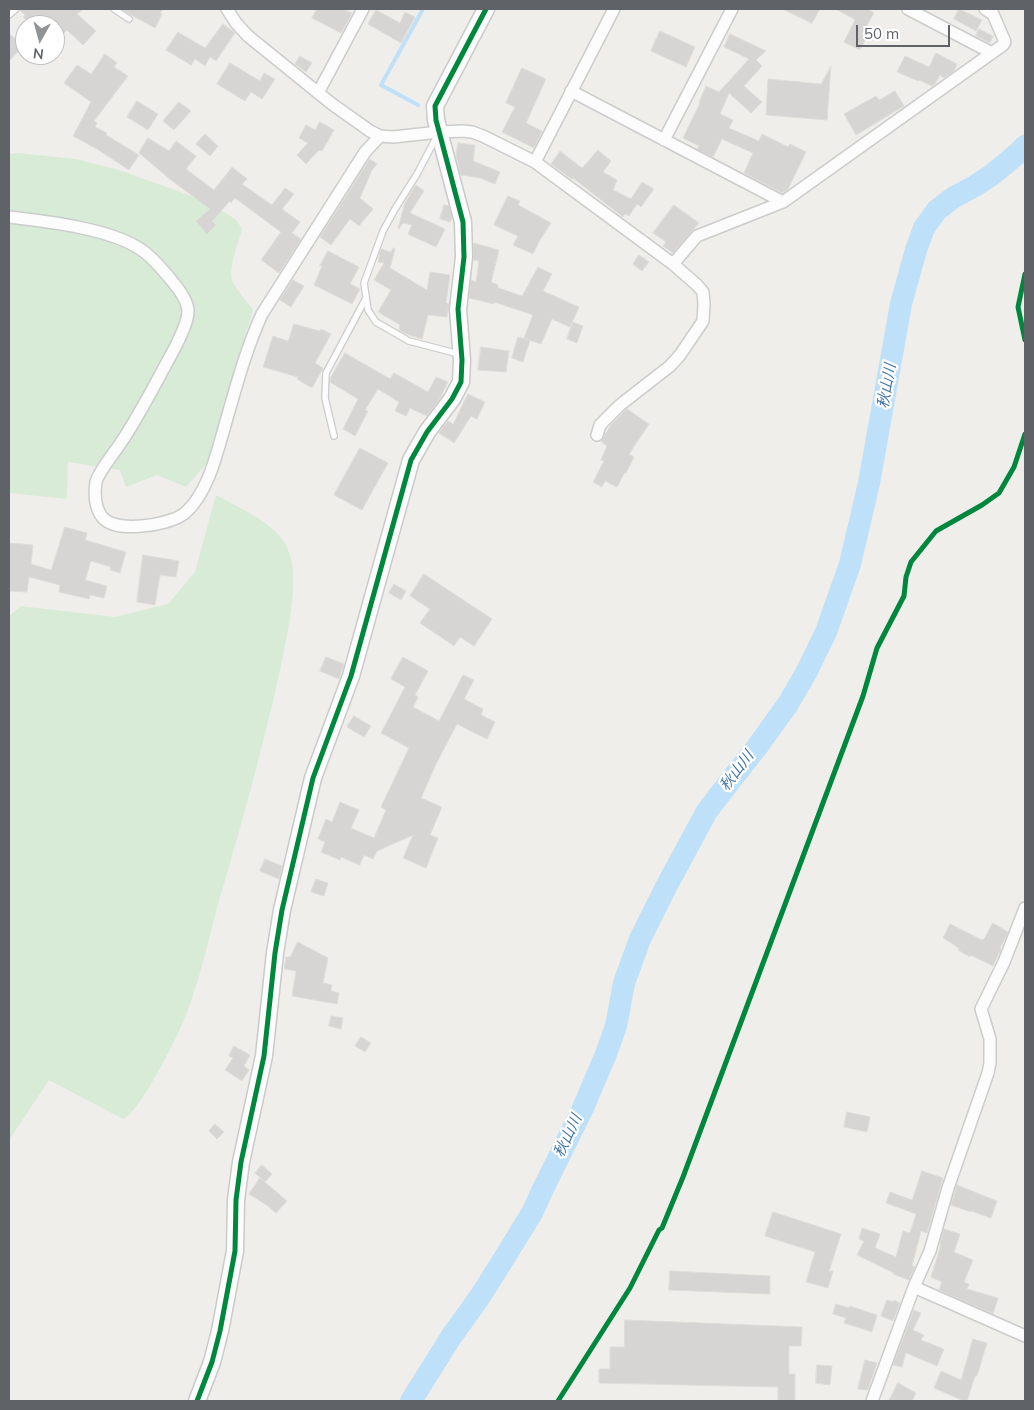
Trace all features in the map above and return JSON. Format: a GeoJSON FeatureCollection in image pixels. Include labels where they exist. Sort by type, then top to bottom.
{"type":"FeatureCollection","features":[{"type":"Feature","properties":{"kind":"street"},"geometry":{"type":"LineString","coordinates":[[227,9],[248,36],[318,93],[370,131],[380,136],[393,137],[463,131],[483,136],[535,162],[673,264],[697,285],[702,292],[704,304],[703,321],[680,355],[670,366],[620,406],[600,425],[597,435]]}},
{"type":"Feature","properties":{"kind":"street"},"geometry":{"type":"LineString","coordinates":[[318,93],[363,9]]}},
{"type":"Feature","properties":{"kind":"street"},"geometry":{"type":"LineString","coordinates":[[197,1401],[212,1362],[220,1331],[235,1251],[236,1200],[241,1162],[264,1056],[275,953],[281,918],[313,778],[351,676],[410,460],[427,432],[452,399],[461,382],[462,355],[458,309],[464,257],[464,222],[436,120],[435,106],[486,9]]}},
{"type":"Feature","properties":{"kind":"street"},"geometry":{"type":"LineString","coordinates":[[535,162],[614,9]]}},
{"type":"Feature","properties":{"kind":"street"},"geometry":{"type":"LineString","coordinates":[[664,140],[732,9]]}},
{"type":"Feature","properties":{"kind":"street"},"geometry":{"type":"LineString","coordinates":[[908,9],[992,53]]}},
{"type":"Feature","properties":{"kind":"street"},"geometry":{"type":"LineString","coordinates":[[673,264],[697,236],[783,202],[1003,45],[1004,42],[993,14],[985,9]]}},
{"type":"Feature","properties":{"kind":"street"},"geometry":{"type":"LineString","coordinates":[[571,91],[783,202]]}},
{"type":"Feature","properties":{"kind":"street"},"geometry":{"type":"LineString","coordinates":[[9,217],[44,221],[121,239],[142,250],[163,270],[181,292],[188,310],[185,325],[175,348],[137,418],[96,480],[95,493],[99,514],[105,521],[133,527],[154,525],[184,514],[199,496],[213,464],[252,336],[262,314],[366,152],[380,136]]}},
{"type":"Feature","properties":{"kind":"street"},"geometry":{"type":"LineString","coordinates":[[872,1401],[914,1287],[930,1251],[948,1188],[988,1073],[991,1058],[990,1039],[980,1009],[1004,962],[1025,908]]}},
{"type":"Feature","properties":{"kind":"street"},"geometry":{"type":"LineString","coordinates":[[914,1287],[1025,1336]]}},
{"type":"Feature","properties":{"kind":"lane"},"geometry":{"type":"LineString","coordinates":[[9,15],[16,9]]}},
{"type":"Feature","properties":{"kind":"lane"},"geometry":{"type":"LineString","coordinates":[[114,9],[129,19]]}},
{"type":"Feature","properties":{"kind":"lane"},"geometry":{"type":"LineString","coordinates":[[439,132],[417,174],[383,231],[364,283],[368,310],[376,322],[408,341],[462,355]]}},
{"type":"Feature","properties":{"kind":"lane"},"geometry":{"type":"LineString","coordinates":[[334,436],[325,398],[326,373],[366,298]]}},
{"type":"Feature","properties":{"kind":"green space"},"geometry":{"type":"Polygon","coordinates":[[[18,153],[76,159],[119,170],[186,194],[226,213],[236,220],[242,229],[231,275],[236,288],[253,310],[207,463],[186,487],[157,475],[126,487],[120,470],[68,462],[67,499],[10,493],[9,154],[18,153]]]}},
{"type":"Feature","properties":{"kind":"green space"},"geometry":{"type":"Polygon","coordinates":[[[216,495],[260,519],[282,539],[292,563],[293,594],[286,640],[266,732],[193,997],[184,1020],[159,1070],[139,1102],[123,1119],[49,1080],[9,1140],[9,616],[21,606],[115,617],[168,604],[195,572],[216,495]]]}},
{"type":"Feature","properties":{"kind":"building"},"geometry":{"type":"Polygon","coordinates":[[[83,9],[77,14],[96,31],[83,45],[67,30],[65,32],[65,15],[25,15],[20,10],[83,9]]]}},
{"type":"Feature","properties":{"kind":"building"},"geometry":{"type":"Polygon","coordinates":[[[122,9],[163,9],[155,28],[122,9]]]}},
{"type":"Feature","properties":{"kind":"building"},"geometry":{"type":"Polygon","coordinates":[[[317,9],[343,9],[352,13],[341,33],[312,18],[317,9]]]}},
{"type":"Feature","properties":{"kind":"building"},"geometry":{"type":"Polygon","coordinates":[[[783,9],[820,9],[812,23],[783,9]]]}},
{"type":"Feature","properties":{"kind":"building"},"geometry":{"type":"Polygon","coordinates":[[[836,9],[867,9],[874,13],[862,34],[867,36],[860,50],[844,42],[855,20],[836,9]]]}},
{"type":"Feature","properties":{"kind":"building"},"geometry":{"type":"Polygon","coordinates":[[[959,9],[982,20],[976,31],[954,19],[959,9]]]}},
{"type":"Feature","properties":{"kind":"building"},"geometry":{"type":"Polygon","coordinates":[[[376,10],[400,23],[405,12],[415,17],[401,43],[368,24],[376,10]]]}},
{"type":"Feature","properties":{"kind":"building"},"geometry":{"type":"Polygon","coordinates":[[[223,24],[235,33],[216,61],[210,57],[205,66],[195,59],[191,65],[166,50],[178,32],[205,48],[223,24]]]}},
{"type":"Feature","properties":{"kind":"building"},"geometry":{"type":"Polygon","coordinates":[[[979,29],[993,36],[990,43],[976,36],[979,29]]]}},
{"type":"Feature","properties":{"kind":"building"},"geometry":{"type":"Polygon","coordinates":[[[660,31],[695,47],[686,67],[651,51],[660,31]]]}},
{"type":"Feature","properties":{"kind":"building"},"geometry":{"type":"Polygon","coordinates":[[[9,33],[15,39],[15,55],[9,61],[9,33]]]}},
{"type":"Feature","properties":{"kind":"building"},"geometry":{"type":"Polygon","coordinates":[[[730,34],[766,51],[756,60],[762,66],[744,86],[762,102],[751,113],[729,93],[720,114],[733,120],[729,128],[759,141],[762,134],[788,147],[790,144],[806,152],[788,189],[782,193],[744,173],[753,153],[722,139],[713,157],[697,149],[699,146],[683,138],[706,86],[719,92],[749,59],[724,47],[730,34]]]}},
{"type":"Feature","properties":{"kind":"building"},"geometry":{"type":"Polygon","coordinates":[[[936,53],[957,64],[954,71],[944,78],[940,75],[932,86],[897,72],[905,56],[929,67],[936,53]]]}},
{"type":"Feature","properties":{"kind":"building"},"geometry":{"type":"Polygon","coordinates":[[[105,54],[117,63],[114,67],[128,76],[94,121],[97,123],[95,127],[139,155],[129,170],[73,136],[91,102],[64,83],[77,65],[91,74],[105,54]]]}},
{"type":"Feature","properties":{"kind":"building"},"geometry":{"type":"Polygon","coordinates":[[[300,56],[312,63],[306,72],[295,64],[300,56]]]}},
{"type":"Feature","properties":{"kind":"building"},"geometry":{"type":"Polygon","coordinates":[[[230,63],[260,81],[264,73],[275,79],[262,99],[251,92],[245,101],[217,84],[230,63]]]}},
{"type":"Feature","properties":{"kind":"building"},"geometry":{"type":"Polygon","coordinates":[[[831,66],[827,120],[766,115],[768,79],[821,84],[831,66]]]}},
{"type":"Feature","properties":{"kind":"building"},"geometry":{"type":"Polygon","coordinates":[[[522,68],[546,79],[526,123],[542,131],[534,148],[502,132],[515,107],[506,103],[522,68]]]}},
{"type":"Feature","properties":{"kind":"building"},"geometry":{"type":"Polygon","coordinates":[[[895,91],[904,106],[856,135],[844,114],[876,96],[879,100],[895,91]]]}},
{"type":"Feature","properties":{"kind":"building"},"geometry":{"type":"Polygon","coordinates":[[[137,101],[158,114],[148,130],[127,117],[137,101]]]}},
{"type":"Feature","properties":{"kind":"building"},"geometry":{"type":"Polygon","coordinates":[[[179,102],[191,111],[174,130],[163,121],[179,102]]]}},
{"type":"Feature","properties":{"kind":"building"},"geometry":{"type":"Polygon","coordinates":[[[320,122],[334,130],[322,151],[319,150],[306,164],[297,155],[308,143],[299,138],[306,125],[315,130],[320,122]]]}},
{"type":"Feature","properties":{"kind":"building"},"geometry":{"type":"Polygon","coordinates":[[[205,134],[218,146],[210,156],[196,144],[205,134]]]}},
{"type":"Feature","properties":{"kind":"building"},"geometry":{"type":"Polygon","coordinates":[[[148,138],[169,151],[176,141],[196,156],[186,169],[214,190],[232,167],[247,179],[242,184],[272,205],[285,188],[294,194],[282,209],[300,222],[292,233],[301,239],[279,273],[261,260],[281,232],[235,198],[212,221],[216,225],[207,234],[196,221],[210,209],[139,153],[148,138]]]}},
{"type":"Feature","properties":{"kind":"building"},"geometry":{"type":"Polygon","coordinates":[[[458,143],[475,145],[473,161],[500,172],[495,184],[480,178],[461,175],[456,156],[458,143]]]}},
{"type":"Feature","properties":{"kind":"building"},"geometry":{"type":"Polygon","coordinates":[[[598,150],[611,161],[603,172],[617,180],[613,190],[631,199],[642,182],[654,189],[641,207],[637,204],[629,216],[625,214],[623,217],[573,178],[551,164],[560,151],[582,168],[598,150]]]}},
{"type":"Feature","properties":{"kind":"building"},"geometry":{"type":"Polygon","coordinates":[[[370,159],[377,164],[372,170],[360,198],[373,209],[359,226],[350,219],[331,245],[320,237],[370,159]]]}},
{"type":"Feature","properties":{"kind":"building"},"geometry":{"type":"Polygon","coordinates":[[[416,185],[424,191],[410,213],[445,229],[436,247],[408,234],[412,225],[403,223],[398,228],[405,203],[416,185]]]}},
{"type":"Feature","properties":{"kind":"building"},"geometry":{"type":"Polygon","coordinates":[[[508,196],[520,201],[518,205],[551,223],[533,254],[513,245],[518,236],[494,225],[508,196]]]}},
{"type":"Feature","properties":{"kind":"building"},"geometry":{"type":"Polygon","coordinates":[[[444,205],[449,206],[452,218],[450,222],[440,219],[444,205]]]}},
{"type":"Feature","properties":{"kind":"building"},"geometry":{"type":"Polygon","coordinates":[[[674,205],[699,223],[673,253],[663,246],[666,242],[653,233],[674,205]]]}},
{"type":"Feature","properties":{"kind":"building"},"geometry":{"type":"Polygon","coordinates":[[[474,243],[499,250],[491,282],[498,285],[498,288],[522,296],[538,267],[552,274],[543,291],[579,307],[570,327],[552,319],[541,344],[524,338],[533,315],[494,302],[494,304],[469,298],[471,280],[476,282],[479,261],[474,260],[474,243]]]}},
{"type":"Feature","properties":{"kind":"building"},"geometry":{"type":"Polygon","coordinates":[[[393,248],[395,249],[390,268],[427,290],[430,272],[450,275],[446,303],[449,304],[447,317],[428,315],[422,339],[399,330],[400,325],[378,312],[391,290],[374,280],[384,263],[378,262],[380,252],[381,249],[391,252],[393,248]]]}},
{"type":"Feature","properties":{"kind":"building"},"geometry":{"type":"Polygon","coordinates":[[[328,251],[359,267],[350,284],[360,289],[352,304],[314,285],[322,266],[320,266],[328,251]]]}},
{"type":"Feature","properties":{"kind":"building"},"geometry":{"type":"Polygon","coordinates":[[[639,255],[649,262],[642,271],[633,264],[639,255]]]}},
{"type":"Feature","properties":{"kind":"building"},"geometry":{"type":"Polygon","coordinates":[[[293,280],[304,286],[291,307],[280,300],[293,280]]]}},
{"type":"Feature","properties":{"kind":"building"},"geometry":{"type":"Polygon","coordinates":[[[573,322],[583,326],[577,343],[567,339],[573,322]]]}},
{"type":"Feature","properties":{"kind":"building"},"geometry":{"type":"Polygon","coordinates":[[[294,324],[320,331],[321,329],[331,334],[315,363],[323,368],[312,388],[297,379],[298,377],[263,367],[273,336],[288,341],[294,324]]]}},
{"type":"Feature","properties":{"kind":"building"},"geometry":{"type":"Polygon","coordinates":[[[518,337],[530,340],[523,362],[512,358],[518,337]]]}},
{"type":"Feature","properties":{"kind":"building"},"geometry":{"type":"Polygon","coordinates":[[[481,347],[509,351],[506,372],[478,370],[481,347]]]}},
{"type":"Feature","properties":{"kind":"building"},"geometry":{"type":"Polygon","coordinates":[[[345,353],[390,379],[394,373],[428,392],[436,377],[448,382],[439,400],[427,416],[410,408],[406,416],[395,411],[399,402],[378,389],[365,410],[368,411],[355,436],[343,429],[358,399],[330,382],[345,353]]]}},
{"type":"Feature","properties":{"kind":"building"},"geometry":{"type":"Polygon","coordinates":[[[468,394],[485,402],[477,419],[471,416],[454,443],[439,433],[448,421],[453,424],[468,394]]]}},
{"type":"Feature","properties":{"kind":"building"},"geometry":{"type":"Polygon","coordinates":[[[627,409],[649,424],[629,454],[634,457],[617,487],[605,481],[602,487],[593,482],[604,461],[601,460],[607,446],[601,441],[611,425],[627,409]]]}},
{"type":"Feature","properties":{"kind":"building"},"geometry":{"type":"Polygon","coordinates":[[[360,448],[388,463],[362,510],[334,495],[360,448]]]}},
{"type":"Feature","properties":{"kind":"building"},"geometry":{"type":"Polygon","coordinates":[[[65,527],[87,533],[85,540],[126,552],[120,573],[110,570],[111,567],[91,561],[85,580],[107,586],[104,598],[90,595],[89,599],[59,592],[60,585],[29,577],[27,592],[9,591],[9,543],[33,545],[31,564],[51,570],[65,527]]]}},
{"type":"Feature","properties":{"kind":"building"},"geometry":{"type":"Polygon","coordinates":[[[143,555],[179,561],[176,577],[160,575],[155,605],[137,602],[143,555]]]}},
{"type":"Feature","properties":{"kind":"building"},"geometry":{"type":"Polygon","coordinates":[[[424,574],[492,619],[474,646],[460,637],[454,646],[420,623],[430,609],[410,596],[424,574]]]}},
{"type":"Feature","properties":{"kind":"building"},"geometry":{"type":"Polygon","coordinates":[[[394,584],[406,591],[401,600],[389,593],[394,584]]]}},
{"type":"Feature","properties":{"kind":"building"},"geometry":{"type":"Polygon","coordinates":[[[326,657],[344,664],[339,679],[320,671],[326,657]]]}},
{"type":"Feature","properties":{"kind":"building"},"geometry":{"type":"Polygon","coordinates":[[[403,657],[428,671],[415,695],[418,697],[413,707],[439,721],[463,675],[474,680],[464,699],[483,709],[481,715],[495,722],[487,739],[457,724],[436,764],[421,798],[442,807],[430,835],[438,838],[426,868],[403,858],[413,835],[377,851],[373,859],[364,855],[360,865],[341,857],[340,860],[321,852],[325,842],[318,839],[326,819],[332,822],[340,802],[359,810],[351,828],[374,838],[386,810],[381,807],[409,748],[381,733],[405,687],[391,679],[403,657]]]}},
{"type":"Feature","properties":{"kind":"building"},"geometry":{"type":"Polygon","coordinates":[[[354,716],[371,726],[364,737],[347,727],[354,716]]]}},
{"type":"Feature","properties":{"kind":"building"},"geometry":{"type":"Polygon","coordinates":[[[265,859],[282,866],[279,879],[260,871],[265,859]]]}},
{"type":"Feature","properties":{"kind":"building"},"geometry":{"type":"Polygon","coordinates":[[[316,879],[328,883],[324,896],[311,892],[316,879]]]}},
{"type":"Feature","properties":{"kind":"building"},"geometry":{"type":"Polygon","coordinates":[[[993,923],[1008,932],[993,966],[971,955],[970,957],[943,938],[950,924],[982,940],[993,923]]]}},
{"type":"Feature","properties":{"kind":"building"},"geometry":{"type":"Polygon","coordinates":[[[298,942],[328,958],[323,983],[332,985],[331,991],[339,993],[337,1004],[292,996],[296,971],[284,969],[286,957],[290,957],[298,942]]]}},
{"type":"Feature","properties":{"kind":"building"},"geometry":{"type":"Polygon","coordinates":[[[331,1016],[343,1018],[341,1029],[329,1026],[331,1016]]]}},
{"type":"Feature","properties":{"kind":"building"},"geometry":{"type":"Polygon","coordinates":[[[361,1037],[371,1043],[365,1052],[355,1046],[361,1037]]]}},
{"type":"Feature","properties":{"kind":"building"},"geometry":{"type":"Polygon","coordinates":[[[234,1046],[250,1055],[244,1066],[249,1070],[242,1081],[225,1070],[233,1058],[229,1056],[234,1046]]]}},
{"type":"Feature","properties":{"kind":"building"},"geometry":{"type":"Polygon","coordinates":[[[847,1112],[870,1117],[867,1132],[844,1127],[847,1112]]]}},
{"type":"Feature","properties":{"kind":"building"},"geometry":{"type":"Polygon","coordinates":[[[215,1124],[224,1132],[217,1139],[209,1131],[215,1124]]]}},
{"type":"Feature","properties":{"kind":"building"},"geometry":{"type":"Polygon","coordinates":[[[262,1165],[272,1174],[265,1182],[255,1173],[262,1165]]]}},
{"type":"Feature","properties":{"kind":"building"},"geometry":{"type":"Polygon","coordinates":[[[922,1171],[943,1178],[927,1233],[921,1231],[912,1266],[915,1267],[909,1280],[893,1274],[857,1255],[864,1241],[859,1239],[862,1228],[880,1234],[875,1248],[896,1257],[903,1231],[910,1233],[916,1214],[886,1203],[890,1192],[912,1200],[922,1171]]]}},
{"type":"Feature","properties":{"kind":"building"},"geometry":{"type":"Polygon","coordinates":[[[260,1178],[287,1201],[276,1213],[249,1194],[260,1178]]]}},
{"type":"Feature","properties":{"kind":"building"},"geometry":{"type":"Polygon","coordinates":[[[957,1185],[997,1201],[991,1218],[951,1205],[957,1185]]]}},
{"type":"Feature","properties":{"kind":"building"},"geometry":{"type":"Polygon","coordinates":[[[773,1212],[841,1234],[829,1271],[833,1271],[828,1288],[806,1282],[815,1252],[765,1236],[773,1212]]]}},
{"type":"Feature","properties":{"kind":"building"},"geometry":{"type":"Polygon","coordinates":[[[944,1229],[960,1234],[954,1252],[973,1260],[964,1282],[969,1284],[967,1289],[998,1298],[993,1314],[939,1290],[942,1282],[931,1277],[944,1229]]]}},
{"type":"Feature","properties":{"kind":"building"},"geometry":{"type":"Polygon","coordinates":[[[670,1271],[770,1276],[770,1294],[669,1290],[670,1271]]]}},
{"type":"Feature","properties":{"kind":"building"},"geometry":{"type":"Polygon","coordinates":[[[887,1300],[893,1302],[894,1300],[900,1303],[893,1321],[881,1316],[887,1300]]]}},
{"type":"Feature","properties":{"kind":"building"},"geometry":{"type":"Polygon","coordinates":[[[836,1304],[849,1308],[850,1306],[877,1315],[872,1332],[844,1323],[846,1318],[833,1314],[836,1304]]]}},
{"type":"Feature","properties":{"kind":"building"},"geometry":{"type":"Polygon","coordinates":[[[914,1310],[921,1313],[913,1330],[924,1335],[921,1340],[944,1349],[937,1366],[906,1353],[902,1367],[893,1365],[914,1310]]]}},
{"type":"Feature","properties":{"kind":"building"},"geometry":{"type":"Polygon","coordinates":[[[625,1320],[802,1327],[801,1346],[789,1346],[789,1374],[795,1374],[795,1401],[778,1401],[778,1387],[599,1383],[599,1369],[610,1369],[610,1347],[624,1347],[625,1320]]]}},
{"type":"Feature","properties":{"kind":"building"},"geometry":{"type":"Polygon","coordinates":[[[973,1339],[987,1343],[977,1376],[975,1376],[967,1401],[964,1401],[934,1388],[941,1371],[961,1380],[973,1339]]]}},
{"type":"Feature","properties":{"kind":"building"},"geometry":{"type":"Polygon","coordinates":[[[865,1360],[877,1363],[868,1390],[858,1389],[865,1360]]]}},
{"type":"Feature","properties":{"kind":"building"},"geometry":{"type":"Polygon","coordinates":[[[817,1365],[832,1366],[830,1385],[816,1383],[817,1365]]]}},
{"type":"Feature","properties":{"kind":"building"},"geometry":{"type":"Polygon","coordinates":[[[898,1383],[916,1393],[912,1401],[889,1401],[898,1383]]]}},
{"type":"Feature","properties":{"kind":"waterway"},"geometry":{"type":"LineString","coordinates":[[418,105],[381,85],[423,9]]}},
{"type":"Feature","properties":{"kind":"waterway","name":"秋山川"},"geometry":{"type":"LineString","coordinates":[[411,1401],[532,1213],[583,1108],[606,1054],[616,1026],[624,983],[640,939],[707,811],[788,704],[826,632],[850,564],[869,483],[901,304],[924,228],[937,210],[954,197],[993,174],[1025,146]]}},
{"type":"Feature","properties":{"kind":"cycle path"},"geometry":{"type":"LineString","coordinates":[[197,1401],[212,1362],[220,1331],[235,1251],[236,1200],[241,1162],[264,1056],[275,953],[282,910],[313,778],[351,676],[411,460],[427,432],[452,399],[461,382],[462,360],[458,309],[464,257],[463,222],[436,120],[435,106],[486,9]]}},
{"type":"Feature","properties":{"kind":"cycle path"},"geometry":{"type":"LineString","coordinates":[[1025,274],[1018,307],[1025,340]]}},
{"type":"Feature","properties":{"kind":"cycle path"},"geometry":{"type":"LineString","coordinates":[[558,1401],[630,1288],[659,1230],[662,1228],[683,1177],[863,696],[877,648],[904,596],[906,577],[911,562],[936,531],[999,493],[1014,467],[1025,434]]}}]}
